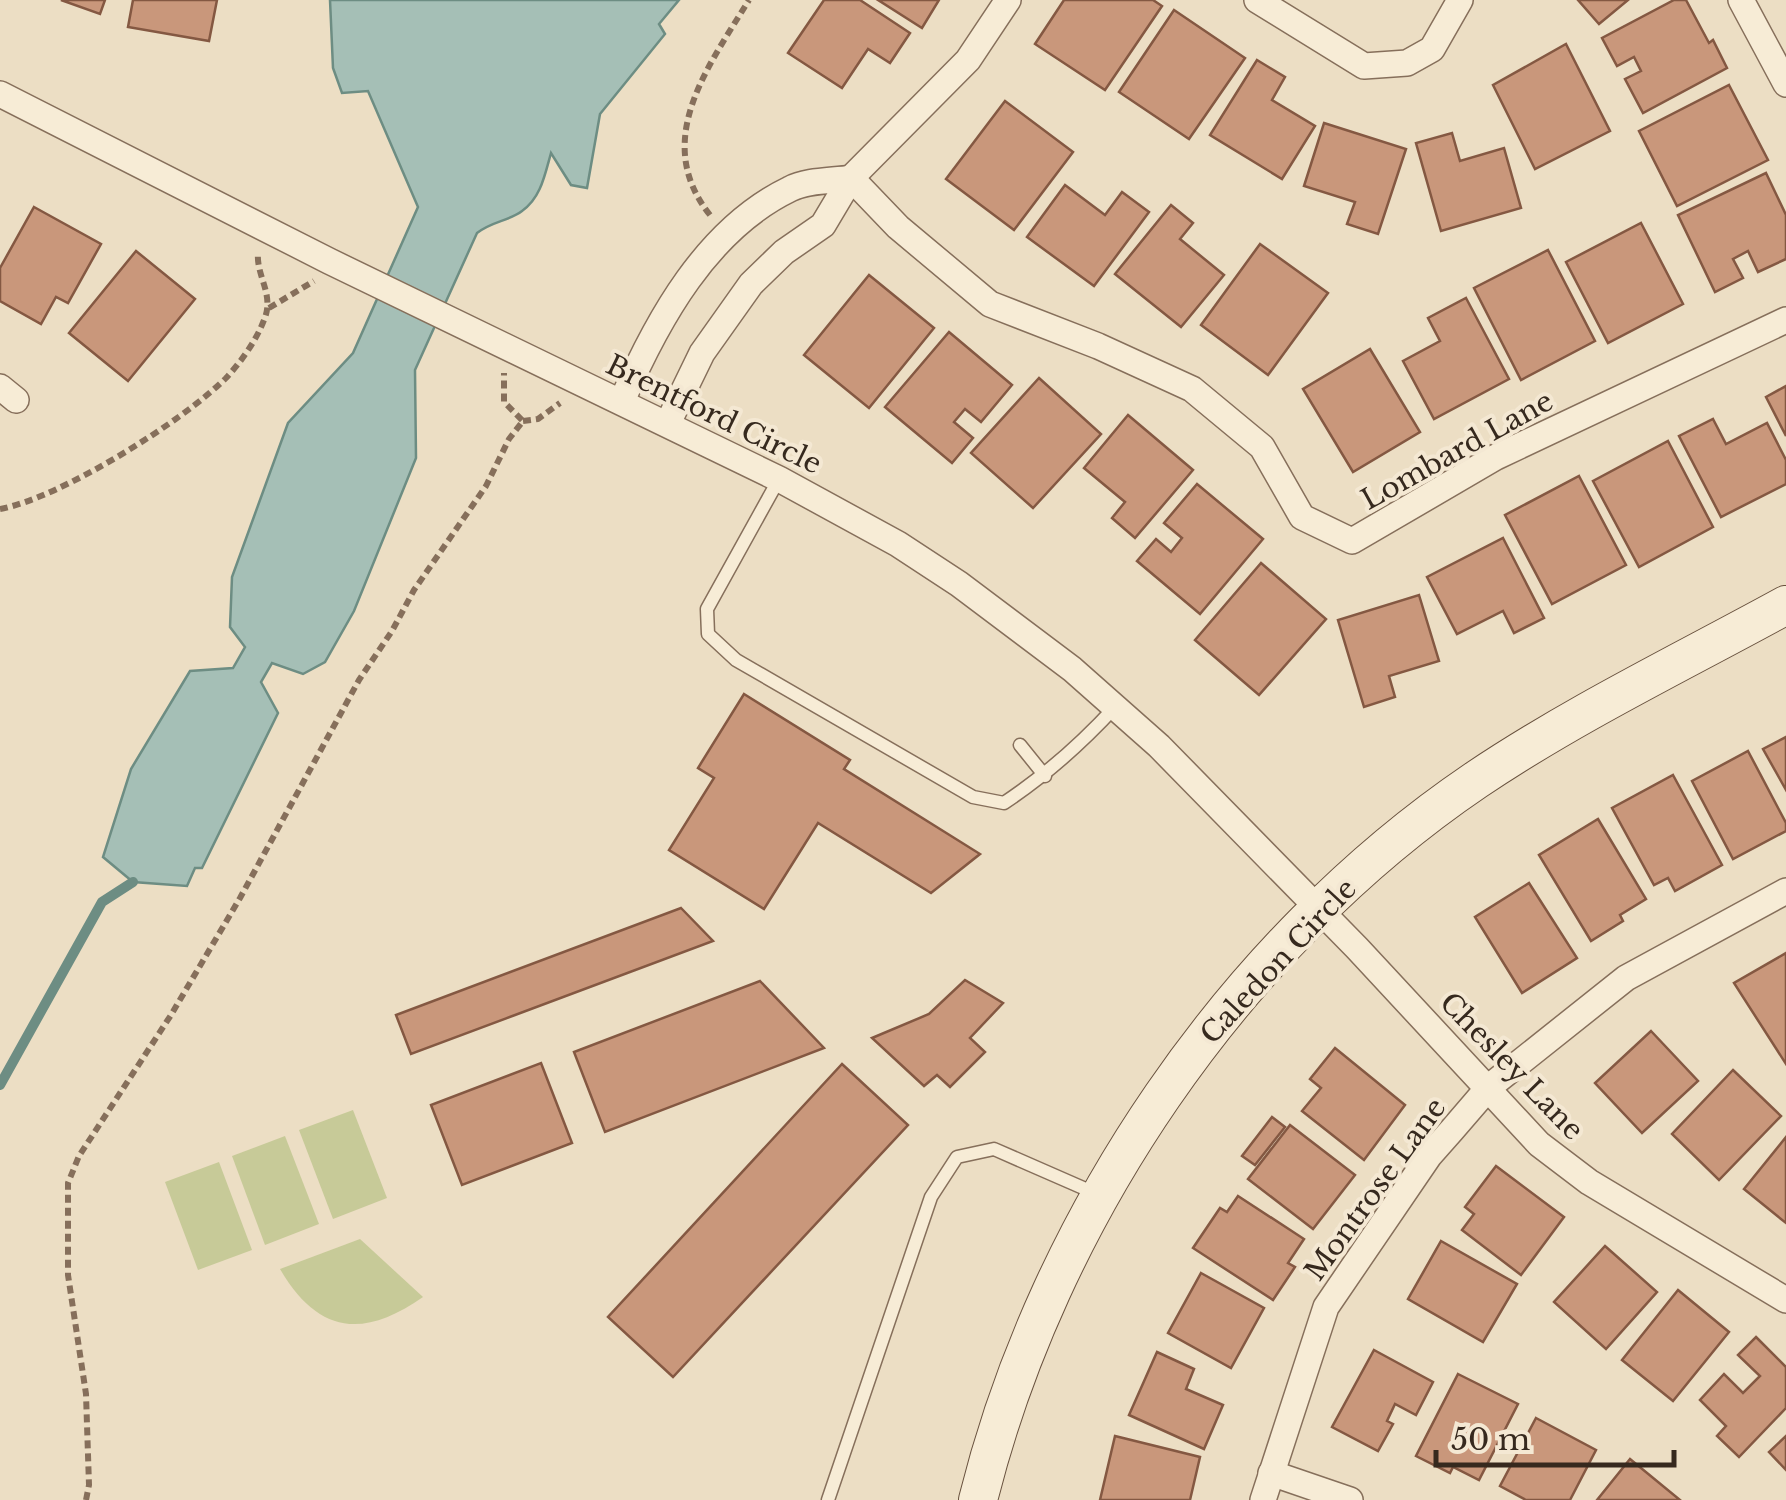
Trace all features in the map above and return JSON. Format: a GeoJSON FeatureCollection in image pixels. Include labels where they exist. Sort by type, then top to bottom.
{"type":"FeatureCollection","features":[{"type":"Feature","properties":{"kind":"street"},"geometry":{"type":"LineString","coordinates":[[668,423],[702,353],[751,284],[784,252],[823,226],[850,178],[968,60],[1008,0]]}},
{"type":"Feature","properties":{"kind":"street"},"geometry":{"type":"LineString","coordinates":[[1257,0],[1364,66],[1407,62],[1432,49],[1460,0]]}},
{"type":"Feature","properties":{"kind":"street"},"geometry":{"type":"LineString","coordinates":[[1741,0],[1786,84]]}},
{"type":"Feature","properties":{"kind":"street","name":"Brentford Circle"},"geometry":{"type":"LineString","coordinates":[[0,94],[331,262],[668,423],[898,544],[960,584],[1072,669],[1159,746],[1319,910]]}},
{"type":"Feature","properties":{"kind":"street"},"geometry":{"type":"LineString","coordinates":[[622,401],[671,304],[728,234],[793,187],[850,178]]}},
{"type":"Feature","properties":{"kind":"street","name":"Lombard Lane"},"geometry":{"type":"LineString","coordinates":[[850,178],[898,228],[990,304],[1098,346],[1192,389],[1262,447],[1302,517],[1352,541],[1496,457],[1786,320]]}},
{"type":"Feature","properties":{"kind":"street","name":"Caledon Circle"},"geometry":{"type":"LineString","coordinates":[[978,1500],[1017,1370],[1050,1292],[1100,1195],[1146,1120],[1200,1044],[1319,910],[1421,820],[1475,780],[1562,727],[1786,605]]}},
{"type":"Feature","properties":{"kind":"street","name":"Montrose Lane"},"geometry":{"type":"LineString","coordinates":[[1263,1500],[1326,1307],[1430,1156],[1489,1087],[1626,978],[1786,891]]}},
{"type":"Feature","properties":{"kind":"street","name":"Chesley Lane"},"geometry":{"type":"LineString","coordinates":[[1319,910],[1540,1144],[1588,1182],[1786,1300]]}},
{"type":"Feature","properties":{"kind":"street"},"geometry":{"type":"LineString","coordinates":[[1272,1473],[1350,1500]]}},
{"type":"Feature","properties":{"kind":"lane"},"geometry":{"type":"LineString","coordinates":[[779,479],[708,609],[708,634],[736,660],[973,797],[1004,803],[1076,750],[1115,707]]}},
{"type":"Feature","properties":{"kind":"lane"},"geometry":{"type":"LineString","coordinates":[[1020,745],[1045,776]]}},
{"type":"Feature","properties":{"kind":"lane"},"geometry":{"type":"LineString","coordinates":[[828,1500],[931,1197],[957,1158],[994,1149],[1100,1195]]}},
{"type":"Feature","properties":{"kind":"path"},"geometry":{"type":"LineString","coordinates":[[728,234],[698,201],[688,179],[683,158],[684,135],[704,76],[749,0]]}},
{"type":"Feature","properties":{"kind":"path"},"geometry":{"type":"LineString","coordinates":[[0,509],[56,490],[178,417],[226,378],[256,336],[268,308],[268,288],[257,259],[265,228]]}},
{"type":"Feature","properties":{"kind":"path"},"geometry":{"type":"LineString","coordinates":[[268,308],[319,278],[331,262]]}},
{"type":"Feature","properties":{"kind":"path"},"geometry":{"type":"LineString","coordinates":[[86,1500],[88,1423],[68,1275],[68,1182],[79,1156],[171,1015],[240,898],[359,680],[392,632],[414,590],[486,486],[509,439],[523,421],[504,402],[502,344]]}},
{"type":"Feature","properties":{"kind":"green space"},"geometry":{"type":"Polygon","coordinates":[[[353,1110],[387,1198],[333,1219],[299,1130],[353,1110]]]}},
{"type":"Feature","properties":{"kind":"green space"},"geometry":{"type":"Polygon","coordinates":[[[285,1136],[319,1224],[265,1245],[232,1156],[285,1136]]]}},
{"type":"Feature","properties":{"kind":"green space"},"geometry":{"type":"Polygon","coordinates":[[[219,1162],[252,1250],[198,1270],[165,1182],[219,1162]]]}},
{"type":"Feature","properties":{"kind":"green space"},"geometry":{"type":"Polygon","coordinates":[[[360,1239],[423,1297],[381,1319],[343,1323],[310,1307],[280,1269],[360,1239]]]}},
{"type":"Feature","properties":{"kind":"water"},"geometry":{"type":"Polygon","coordinates":[[[330,0],[679,0],[659,24],[665,34],[600,114],[587,188],[571,185],[551,153],[541,185],[528,206],[477,233],[415,370],[416,458],[354,611],[325,662],[303,674],[272,663],[261,682],[278,713],[202,868],[195,868],[187,886],[133,882],[103,857],[131,769],[190,671],[233,668],[245,647],[230,627],[232,577],[288,423],[353,353],[418,207],[368,91],[342,93],[333,68],[330,0]]]}},
{"type":"Feature","properties":{"kind":"building"},"geometry":{"type":"Polygon","coordinates":[[[61,0],[105,0],[100,14],[61,0]]]}},
{"type":"Feature","properties":{"kind":"building"},"geometry":{"type":"Polygon","coordinates":[[[133,0],[217,0],[209,41],[128,27],[133,0]]]}},
{"type":"Feature","properties":{"kind":"building"},"geometry":{"type":"Polygon","coordinates":[[[824,0],[860,0],[910,33],[890,63],[868,49],[842,88],[788,53],[824,0]]]}},
{"type":"Feature","properties":{"kind":"building"},"geometry":{"type":"Polygon","coordinates":[[[878,0],[939,0],[922,28],[878,0]]]}},
{"type":"Feature","properties":{"kind":"building"},"geometry":{"type":"Polygon","coordinates":[[[1064,0],[1153,0],[1162,6],[1105,90],[1035,44],[1064,0]]]}},
{"type":"Feature","properties":{"kind":"building"},"geometry":{"type":"Polygon","coordinates":[[[1578,0],[1628,0],[1599,24],[1578,0]]]}},
{"type":"Feature","properties":{"kind":"building"},"geometry":{"type":"Polygon","coordinates":[[[1674,0],[1686,0],[1727,68],[1643,113],[1625,79],[1641,71],[1634,57],[1617,66],[1602,38],[1674,0]]]}},
{"type":"Feature","properties":{"kind":"building"},"geometry":{"type":"Polygon","coordinates":[[[1174,10],[1245,58],[1189,139],[1119,92],[1174,10]]]}},
{"type":"Feature","properties":{"kind":"building"},"geometry":{"type":"Polygon","coordinates":[[[1566,44],[1610,131],[1535,169],[1493,85],[1566,44]]]}},
{"type":"Feature","properties":{"kind":"building"},"geometry":{"type":"Polygon","coordinates":[[[1257,60],[1285,77],[1272,100],[1315,126],[1282,179],[1210,135],[1257,60]]]}},
{"type":"Feature","properties":{"kind":"building"},"geometry":{"type":"Polygon","coordinates":[[[1729,85],[1768,160],[1677,206],[1639,131],[1729,85]]]}},
{"type":"Feature","properties":{"kind":"building"},"geometry":{"type":"Polygon","coordinates":[[[1005,101],[1073,152],[1014,230],[946,179],[1005,101]]]}},
{"type":"Feature","properties":{"kind":"building"},"geometry":{"type":"Polygon","coordinates":[[[1324,123],[1406,149],[1378,234],[1347,224],[1355,202],[1304,186],[1324,123]]]}},
{"type":"Feature","properties":{"kind":"building"},"geometry":{"type":"Polygon","coordinates":[[[1452,133],[1460,161],[1504,148],[1521,208],[1441,231],[1416,143],[1452,133]]]}},
{"type":"Feature","properties":{"kind":"building"},"geometry":{"type":"Polygon","coordinates":[[[1766,173],[1786,215],[1786,259],[1758,272],[1748,251],[1733,259],[1743,278],[1715,292],[1678,215],[1766,173]]]}},
{"type":"Feature","properties":{"kind":"building"},"geometry":{"type":"Polygon","coordinates":[[[1065,185],[1105,215],[1122,192],[1149,212],[1094,286],[1027,237],[1065,185]]]}},
{"type":"Feature","properties":{"kind":"building"},"geometry":{"type":"Polygon","coordinates":[[[1171,205],[1193,223],[1180,239],[1224,275],[1181,327],[1115,274],[1171,205]]]}},
{"type":"Feature","properties":{"kind":"building"},"geometry":{"type":"Polygon","coordinates":[[[34,207],[101,244],[68,303],[56,297],[41,324],[0,301],[0,268],[34,207]]]}},
{"type":"Feature","properties":{"kind":"building"},"geometry":{"type":"Polygon","coordinates":[[[1641,223],[1683,304],[1608,343],[1566,262],[1641,223]]]}},
{"type":"Feature","properties":{"kind":"building"},"geometry":{"type":"Polygon","coordinates":[[[1260,244],[1328,293],[1268,375],[1201,325],[1260,244]]]}},
{"type":"Feature","properties":{"kind":"building"},"geometry":{"type":"Polygon","coordinates":[[[1548,250],[1595,341],[1521,380],[1474,288],[1548,250]]]}},
{"type":"Feature","properties":{"kind":"building"},"geometry":{"type":"Polygon","coordinates":[[[136,251],[195,299],[128,381],[69,333],[136,251]]]}},
{"type":"Feature","properties":{"kind":"building"},"geometry":{"type":"Polygon","coordinates":[[[869,275],[934,328],[869,408],[804,355],[869,275]]]}},
{"type":"Feature","properties":{"kind":"building"},"geometry":{"type":"Polygon","coordinates":[[[1466,298],[1509,379],[1434,419],[1403,361],[1440,341],[1428,318],[1466,298]]]}},
{"type":"Feature","properties":{"kind":"building"},"geometry":{"type":"Polygon","coordinates":[[[949,332],[1012,385],[981,422],[965,409],[954,422],[973,438],[952,463],[885,407],[949,332]]]}},
{"type":"Feature","properties":{"kind":"building"},"geometry":{"type":"Polygon","coordinates":[[[1370,349],[1420,432],[1353,472],[1303,389],[1370,349]]]}},
{"type":"Feature","properties":{"kind":"building"},"geometry":{"type":"Polygon","coordinates":[[[1039,378],[1101,434],[1033,508],[971,453],[1039,378]]]}},
{"type":"Feature","properties":{"kind":"building"},"geometry":{"type":"Polygon","coordinates":[[[1786,386],[1786,436],[1766,397],[1786,386]]]}},
{"type":"Feature","properties":{"kind":"building"},"geometry":{"type":"Polygon","coordinates":[[[1128,415],[1193,470],[1135,538],[1112,518],[1125,502],[1084,468],[1128,415]]]}},
{"type":"Feature","properties":{"kind":"building"},"geometry":{"type":"Polygon","coordinates":[[[1713,419],[1726,444],[1767,423],[1786,460],[1786,484],[1721,517],[1679,436],[1713,419]]]}},
{"type":"Feature","properties":{"kind":"building"},"geometry":{"type":"Polygon","coordinates":[[[1668,441],[1713,527],[1639,567],[1593,481],[1668,441]]]}},
{"type":"Feature","properties":{"kind":"building"},"geometry":{"type":"Polygon","coordinates":[[[1579,476],[1626,565],[1552,604],[1505,515],[1579,476]]]}},
{"type":"Feature","properties":{"kind":"building"},"geometry":{"type":"Polygon","coordinates":[[[1197,484],[1263,539],[1200,614],[1137,561],[1156,539],[1171,552],[1182,538],[1164,523],[1197,484]]]}},
{"type":"Feature","properties":{"kind":"building"},"geometry":{"type":"Polygon","coordinates":[[[1503,538],[1544,618],[1514,633],[1503,611],[1457,634],[1427,577],[1503,538]]]}},
{"type":"Feature","properties":{"kind":"building"},"geometry":{"type":"Polygon","coordinates":[[[1261,563],[1326,619],[1259,695],[1195,640],[1261,563]]]}},
{"type":"Feature","properties":{"kind":"building"},"geometry":{"type":"Polygon","coordinates":[[[1419,595],[1439,661],[1389,676],[1395,697],[1364,707],[1338,620],[1419,595]]]}},
{"type":"Feature","properties":{"kind":"building"},"geometry":{"type":"Polygon","coordinates":[[[744,694],[850,760],[844,769],[980,854],[931,893],[818,823],[764,909],[669,850],[714,778],[698,768],[744,694]]]}},
{"type":"Feature","properties":{"kind":"building"},"geometry":{"type":"Polygon","coordinates":[[[1786,737],[1786,790],[1763,749],[1786,737]]]}},
{"type":"Feature","properties":{"kind":"building"},"geometry":{"type":"Polygon","coordinates":[[[1748,751],[1786,823],[1786,831],[1733,859],[1692,781],[1748,751]]]}},
{"type":"Feature","properties":{"kind":"building"},"geometry":{"type":"Polygon","coordinates":[[[1673,775],[1722,865],[1675,891],[1668,878],[1654,885],[1612,808],[1673,775]]]}},
{"type":"Feature","properties":{"kind":"building"},"geometry":{"type":"Polygon","coordinates":[[[1598,819],[1646,899],[1620,915],[1623,921],[1591,941],[1539,855],[1598,819]]]}},
{"type":"Feature","properties":{"kind":"building"},"geometry":{"type":"Polygon","coordinates":[[[1529,883],[1577,958],[1522,993],[1475,917],[1529,883]]]}},
{"type":"Feature","properties":{"kind":"building"},"geometry":{"type":"Polygon","coordinates":[[[681,908],[713,941],[411,1054],[396,1015],[681,908]]]}},
{"type":"Feature","properties":{"kind":"building"},"geometry":{"type":"Polygon","coordinates":[[[1786,953],[1786,1064],[1734,983],[1786,953]]]}},
{"type":"Feature","properties":{"kind":"building"},"geometry":{"type":"Polygon","coordinates":[[[965,980],[1003,1003],[970,1038],[985,1052],[950,1087],[937,1075],[924,1086],[872,1038],[929,1014],[965,980]]]}},
{"type":"Feature","properties":{"kind":"building"},"geometry":{"type":"Polygon","coordinates":[[[760,981],[824,1048],[605,1132],[574,1052],[760,981]]]}},
{"type":"Feature","properties":{"kind":"building"},"geometry":{"type":"Polygon","coordinates":[[[1651,1031],[1698,1081],[1642,1133],[1595,1083],[1651,1031]]]}},
{"type":"Feature","properties":{"kind":"building"},"geometry":{"type":"Polygon","coordinates":[[[1335,1048],[1405,1105],[1364,1160],[1302,1111],[1321,1088],[1310,1079],[1335,1048]]]}},
{"type":"Feature","properties":{"kind":"building"},"geometry":{"type":"Polygon","coordinates":[[[541,1063],[572,1143],[462,1185],[431,1105],[541,1063]]]}},
{"type":"Feature","properties":{"kind":"building"},"geometry":{"type":"Polygon","coordinates":[[[842,1064],[908,1125],[673,1377],[608,1317],[842,1064]]]}},
{"type":"Feature","properties":{"kind":"building"},"geometry":{"type":"Polygon","coordinates":[[[1733,1070],[1781,1116],[1719,1180],[1672,1134],[1733,1070]]]}},
{"type":"Feature","properties":{"kind":"building"},"geometry":{"type":"Polygon","coordinates":[[[1272,1117],[1285,1127],[1255,1165],[1242,1156],[1272,1117]]]}},
{"type":"Feature","properties":{"kind":"building"},"geometry":{"type":"Polygon","coordinates":[[[1290,1125],[1355,1175],[1313,1229],[1248,1179],[1290,1125]]]}},
{"type":"Feature","properties":{"kind":"building"},"geometry":{"type":"Polygon","coordinates":[[[1786,1137],[1786,1223],[1744,1189],[1786,1137]]]}},
{"type":"Feature","properties":{"kind":"building"},"geometry":{"type":"Polygon","coordinates":[[[1496,1166],[1564,1217],[1521,1275],[1462,1230],[1474,1214],[1465,1207],[1496,1166]]]}},
{"type":"Feature","properties":{"kind":"building"},"geometry":{"type":"Polygon","coordinates":[[[1238,1196],[1304,1239],[1288,1263],[1295,1267],[1273,1300],[1193,1248],[1220,1208],[1227,1212],[1238,1196]]]}},
{"type":"Feature","properties":{"kind":"building"},"geometry":{"type":"Polygon","coordinates":[[[1441,1241],[1517,1284],[1483,1342],[1408,1299],[1441,1241]]]}},
{"type":"Feature","properties":{"kind":"building"},"geometry":{"type":"Polygon","coordinates":[[[1605,1246],[1657,1292],[1606,1349],[1554,1302],[1605,1246]]]}},
{"type":"Feature","properties":{"kind":"building"},"geometry":{"type":"Polygon","coordinates":[[[1201,1273],[1264,1308],[1231,1368],[1168,1333],[1201,1273]]]}},
{"type":"Feature","properties":{"kind":"building"},"geometry":{"type":"Polygon","coordinates":[[[1678,1290],[1729,1332],[1673,1401],[1622,1360],[1678,1290]]]}},
{"type":"Feature","properties":{"kind":"building"},"geometry":{"type":"Polygon","coordinates":[[[1756,1337],[1786,1367],[1786,1408],[1739,1457],[1717,1436],[1726,1426],[1700,1400],[1724,1374],[1743,1393],[1760,1376],[1738,1355],[1756,1337]]]}},
{"type":"Feature","properties":{"kind":"building"},"geometry":{"type":"Polygon","coordinates":[[[1374,1350],[1433,1382],[1416,1415],[1395,1404],[1387,1421],[1393,1424],[1378,1451],[1332,1427],[1374,1350]]]}},
{"type":"Feature","properties":{"kind":"building"},"geometry":{"type":"Polygon","coordinates":[[[1157,1352],[1194,1369],[1186,1389],[1223,1405],[1204,1449],[1129,1415],[1157,1352]]]}},
{"type":"Feature","properties":{"kind":"building"},"geometry":{"type":"Polygon","coordinates":[[[1458,1374],[1518,1404],[1479,1480],[1453,1467],[1450,1473],[1416,1456],[1458,1374]]]}},
{"type":"Feature","properties":{"kind":"building"},"geometry":{"type":"Polygon","coordinates":[[[1536,1418],[1596,1450],[1570,1500],[1526,1500],[1500,1486],[1536,1418]]]}},
{"type":"Feature","properties":{"kind":"building"},"geometry":{"type":"Polygon","coordinates":[[[1115,1436],[1200,1457],[1190,1500],[1100,1500],[1115,1436]]]}},
{"type":"Feature","properties":{"kind":"building"},"geometry":{"type":"Polygon","coordinates":[[[1786,1436],[1786,1470],[1769,1452],[1786,1436]]]}},
{"type":"Feature","properties":{"kind":"building"},"geometry":{"type":"Polygon","coordinates":[[[1630,1459],[1680,1500],[1597,1500],[1630,1459]]]}},
{"type":"Feature","properties":{"kind":"waterway"},"geometry":{"type":"LineString","coordinates":[[0,1085],[102,902],[133,882]]}}]}
